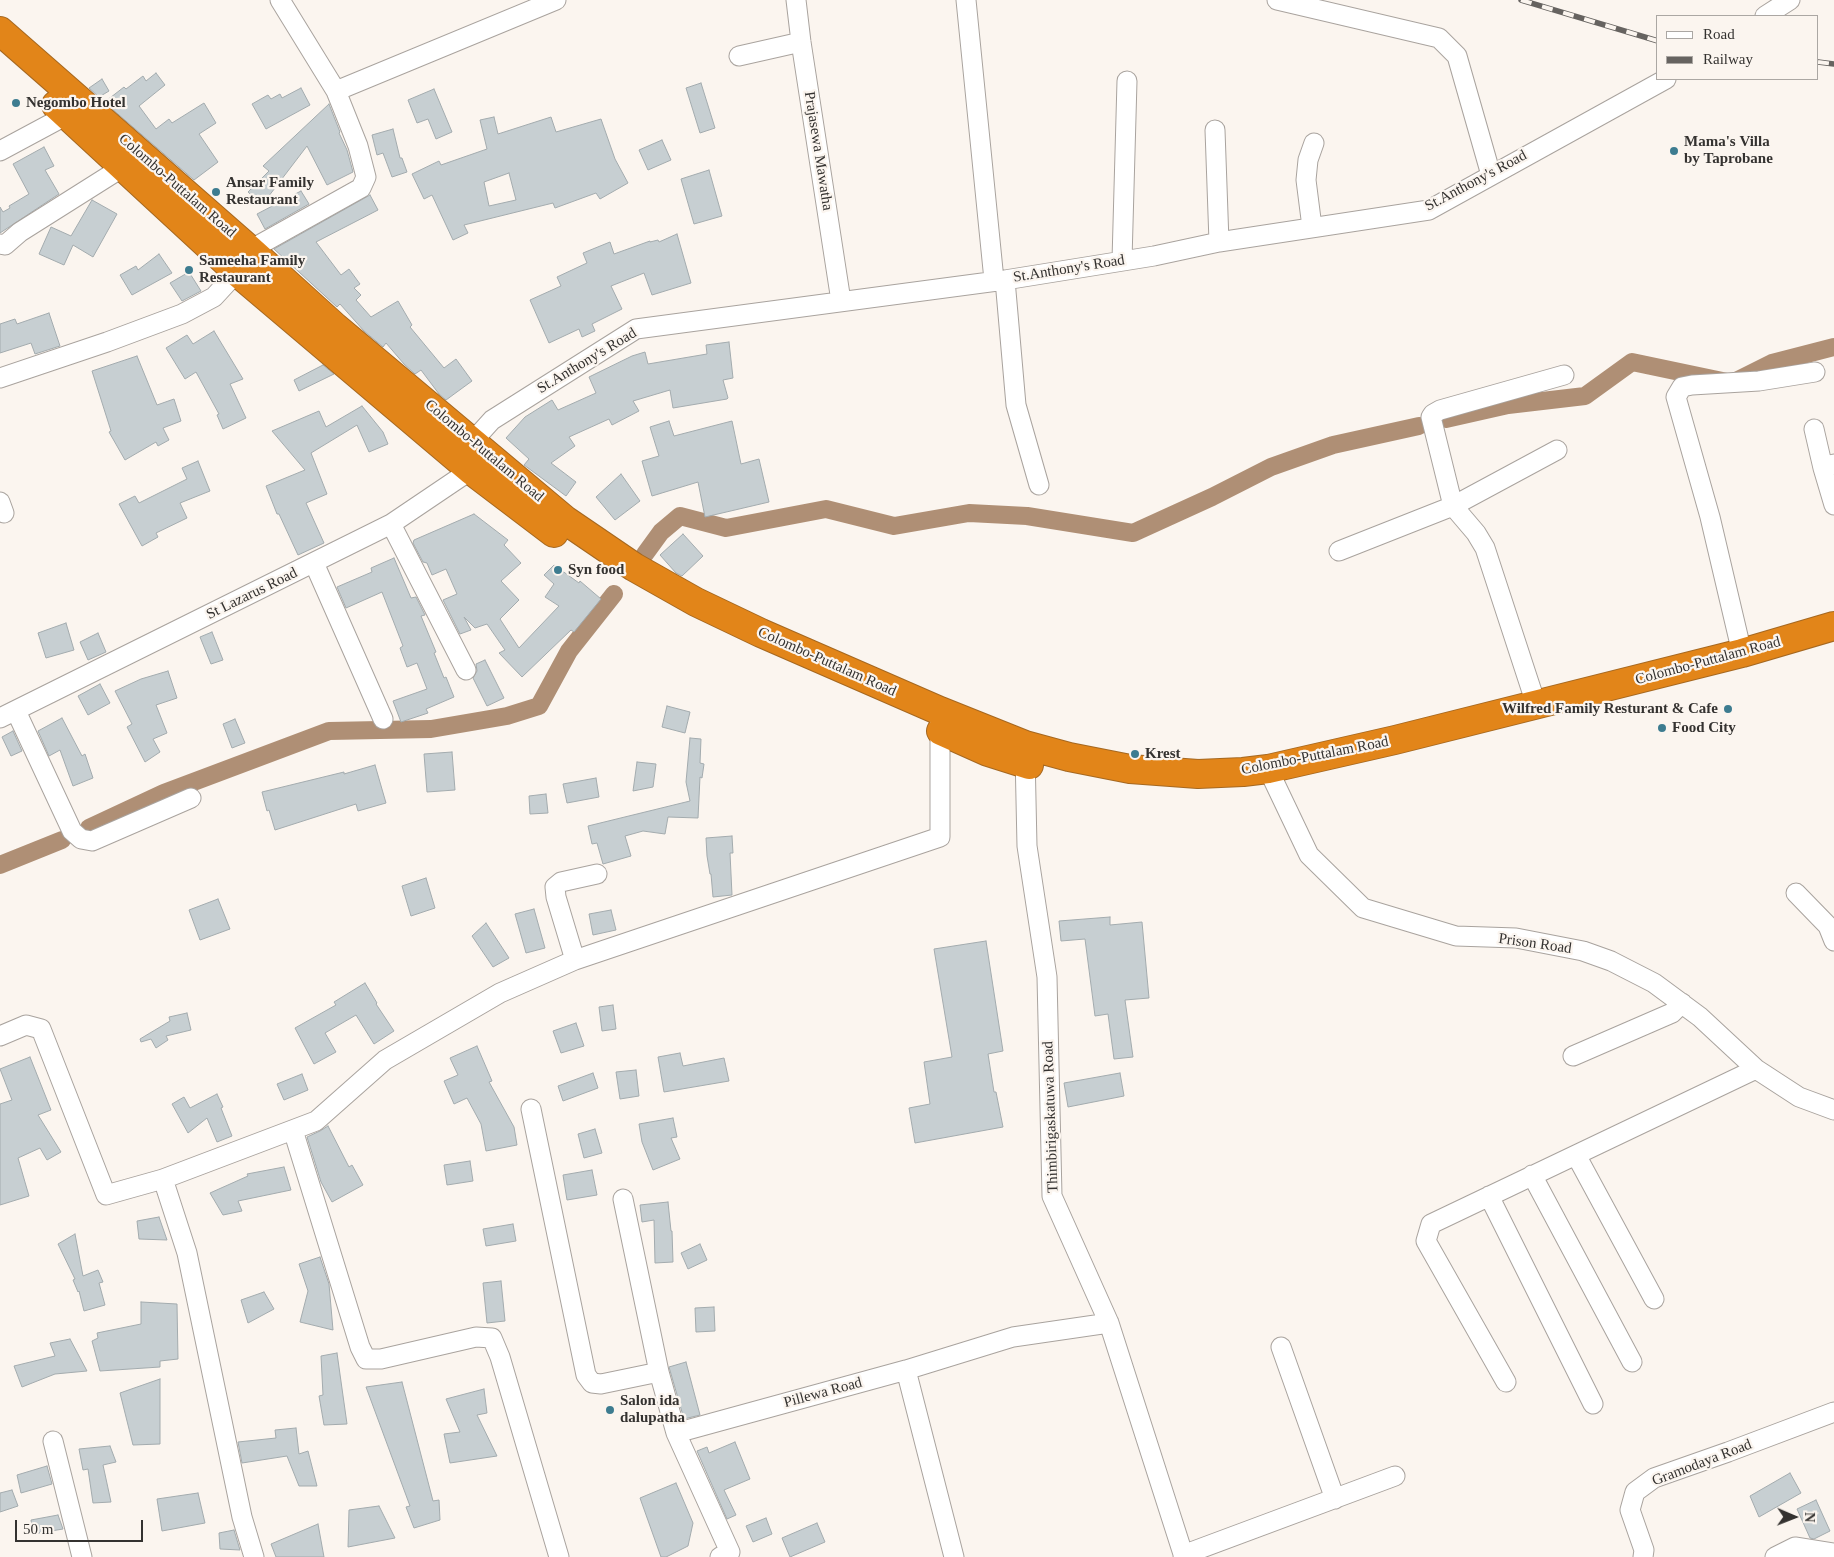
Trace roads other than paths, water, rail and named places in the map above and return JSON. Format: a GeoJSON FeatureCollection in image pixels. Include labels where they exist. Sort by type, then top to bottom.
{"type":"FeatureCollection","features":[{"type":"Feature","properties":{"kind":"highway","name":"Colombo-Puttalam Road"},"geometry":{"type":"LineString","coordinates":[[0,31],[75,109],[244,261],[471,470],[555,534],[614,574],[688,617],[781,661],[1025,755],[1069,757],[1130,769],[1198,774],[1243,772],[1271,777],[1323,775],[1834,639]]}},
{"type":"Feature","properties":{"kind":"highway","name":"Colombo-Puttalam Road"},"geometry":{"type":"LineString","coordinates":[[0,57],[75,109],[123,167],[244,261],[335,327],[565,520],[662,584],[940,721]]}},
{"type":"Feature","properties":{"kind":"highway","name":"Colombo-Puttalam Road"},"geometry":{"type":"LineString","coordinates":[[1271,777],[1395,740],[1742,654],[1834,626]]}},
{"type":"Feature","properties":{"kind":"street"},"geometry":{"type":"LineString","coordinates":[[0,378],[107,342],[182,314],[214,297],[244,261],[360,188],[366,177],[360,154],[336,91],[280,0]]}},
{"type":"Feature","properties":{"kind":"street"},"geometry":{"type":"LineString","coordinates":[[336,91],[556,0]]}},
{"type":"Feature","properties":{"kind":"street","name":"Prajasewa Mawatha"},"geometry":{"type":"LineString","coordinates":[[796,0],[841,302]]}},
{"type":"Feature","properties":{"kind":"street"},"geometry":{"type":"LineString","coordinates":[[966,0],[999,280],[1016,405],[1039,485]]}},
{"type":"Feature","properties":{"kind":"street"},"geometry":{"type":"LineString","coordinates":[[1277,0],[1439,38],[1457,56],[1491,175]]}},
{"type":"Feature","properties":{"kind":"street"},"geometry":{"type":"LineString","coordinates":[[1766,15],[1784,1]]}},
{"type":"Feature","properties":{"kind":"street"},"geometry":{"type":"LineString","coordinates":[[739,56],[801,42]]}},
{"type":"Feature","properties":{"kind":"street","name":"St.Anthony's Road"},"geometry":{"type":"LineString","coordinates":[[473,442],[492,420],[636,329],[999,280],[1154,256],[1219,242],[1428,210],[1664,80]]}},
{"type":"Feature","properties":{"kind":"street"},"geometry":{"type":"LineString","coordinates":[[1122,260],[1127,81]]}},
{"type":"Feature","properties":{"kind":"street"},"geometry":{"type":"LineString","coordinates":[[0,151],[75,109]]}},
{"type":"Feature","properties":{"kind":"street"},"geometry":{"type":"LineString","coordinates":[[1215,130],[1219,242]]}},
{"type":"Feature","properties":{"kind":"street"},"geometry":{"type":"LineString","coordinates":[[1312,227],[1306,180],[1308,160],[1314,143]]}},
{"type":"Feature","properties":{"kind":"street"},"geometry":{"type":"LineString","coordinates":[[0,244],[5,245],[20,232],[123,167]]}},
{"type":"Feature","properties":{"kind":"street"},"geometry":{"type":"LineString","coordinates":[[1742,654],[1710,518],[1676,397],[1682,387],[1692,385],[1759,381],[1815,372]]}},
{"type":"Feature","properties":{"kind":"street"},"geometry":{"type":"LineString","coordinates":[[1536,704],[1485,548],[1476,533],[1453,506],[1431,417],[1440,410],[1564,375]]}},
{"type":"Feature","properties":{"kind":"street"},"geometry":{"type":"LineString","coordinates":[[1814,429],[1828,466],[1834,505]]}},
{"type":"Feature","properties":{"kind":"street"},"geometry":{"type":"LineString","coordinates":[[471,470],[473,442]]}},
{"type":"Feature","properties":{"kind":"street"},"geometry":{"type":"LineString","coordinates":[[1339,551],[1453,506],[1557,450]]}},
{"type":"Feature","properties":{"kind":"street","name":"St Lazarus Road"},"geometry":{"type":"LineString","coordinates":[[8,714],[391,524],[471,470]]}},
{"type":"Feature","properties":{"kind":"street"},"geometry":{"type":"LineString","coordinates":[[391,524],[466,670]]}},
{"type":"Feature","properties":{"kind":"street"},"geometry":{"type":"LineString","coordinates":[[314,563],[383,719]]}},
{"type":"Feature","properties":{"kind":"street"},"geometry":{"type":"LineString","coordinates":[[8,714],[72,831],[81,839],[92,841],[192,798]]}},
{"type":"Feature","properties":{"kind":"street"},"geometry":{"type":"LineString","coordinates":[[0,1036],[26,1025],[41,1029],[106,1195],[163,1179],[316,1121],[385,1060],[500,993],[574,960],[940,837],[940,721]]}},
{"type":"Feature","properties":{"kind":"street","name":"Thimbirigaskatuwa Road"},"geometry":{"type":"LineString","coordinates":[[1025,755],[1027,846],[1047,977],[1052,1196],[1109,1323],[1184,1556]]}},
{"type":"Feature","properties":{"kind":"street","name":"Prison Road"},"geometry":{"type":"LineString","coordinates":[[1271,777],[1309,856],[1363,908],[1456,936],[1516,938],[1583,951],[1612,961],[1654,983],[1682,1003],[1700,1017],[1756,1069],[1799,1097],[1834,1110]]}},
{"type":"Feature","properties":{"kind":"street"},"geometry":{"type":"LineString","coordinates":[[574,960],[555,888],[561,882],[596,874]]}},
{"type":"Feature","properties":{"kind":"street"},"geometry":{"type":"LineString","coordinates":[[1796,893],[1828,926],[1834,941]]}},
{"type":"Feature","properties":{"kind":"street"},"geometry":{"type":"LineString","coordinates":[[1573,1056],[1672,1013],[1682,1003]]}},
{"type":"Feature","properties":{"kind":"street"},"geometry":{"type":"LineString","coordinates":[[1506,1382],[1426,1241],[1431,1224],[1756,1069]]}},
{"type":"Feature","properties":{"kind":"street"},"geometry":{"type":"LineString","coordinates":[[531,1109],[586,1375],[592,1383],[601,1384],[659,1372]]}},
{"type":"Feature","properties":{"kind":"street"},"geometry":{"type":"LineString","coordinates":[[293,1130],[360,1347],[366,1359],[381,1359],[476,1337],[492,1338],[500,1357],[559,1557]]}},
{"type":"Feature","properties":{"kind":"street"},"geometry":{"type":"LineString","coordinates":[[1576,1155],[1654,1299]]}},
{"type":"Feature","properties":{"kind":"street"},"geometry":{"type":"LineString","coordinates":[[1532,1176],[1632,1362]]}},
{"type":"Feature","properties":{"kind":"street"},"geometry":{"type":"LineString","coordinates":[[163,1179],[187,1253],[242,1517],[254,1557]]}},
{"type":"Feature","properties":{"kind":"street"},"geometry":{"type":"LineString","coordinates":[[1489,1196],[1593,1404]]}},
{"type":"Feature","properties":{"kind":"street"},"geometry":{"type":"LineString","coordinates":[[624,1199],[659,1372],[676,1433],[730,1552],[720,1557]]}},
{"type":"Feature","properties":{"kind":"street","name":"Pillewa Road"},"geometry":{"type":"LineString","coordinates":[[676,1433],[906,1370],[1013,1338],[1109,1323]]}},
{"type":"Feature","properties":{"kind":"street"},"geometry":{"type":"LineString","coordinates":[[1281,1347],[1335,1499]]}},
{"type":"Feature","properties":{"kind":"street"},"geometry":{"type":"LineString","coordinates":[[906,1370],[954,1557]]}},
{"type":"Feature","properties":{"kind":"street","name":"Gramodaya Road"},"geometry":{"type":"LineString","coordinates":[[1647,1555],[1630,1510],[1635,1492],[1654,1478],[1834,1412]]}},
{"type":"Feature","properties":{"kind":"street"},"geometry":{"type":"LineString","coordinates":[[53,1441],[82,1557]]}},
{"type":"Feature","properties":{"kind":"street"},"geometry":{"type":"LineString","coordinates":[[1184,1556],[1395,1476]]}},
{"type":"Feature","properties":{"kind":"street"},"geometry":{"type":"LineString","coordinates":[[1775,1557],[1795,1547],[1834,1553]]}},
{"type":"Feature","properties":{"kind":"waterway"},"geometry":{"type":"LineString","coordinates":[[1446,419],[1508,405],[1585,396],[1632,362],[1732,383],[1772,363],[1834,347]]}},
{"type":"Feature","properties":{"kind":"waterway"},"geometry":{"type":"LineString","coordinates":[[645,554],[661,532],[680,516],[726,528],[826,509],[894,526],[969,513],[1027,516],[1133,533],[1212,497],[1271,467],[1333,445],[1419,426]]}},
{"type":"Feature","properties":{"kind":"waterway"},"geometry":{"type":"LineString","coordinates":[[89,828],[164,793],[329,731],[431,729],[507,716],[539,706],[569,651],[614,594]]}},
{"type":"Feature","properties":{"kind":"waterway"},"geometry":{"type":"LineString","coordinates":[[0,865],[62,840]]}},
{"type":"Feature","properties":{"kind":"railway"},"geometry":{"type":"LineString","coordinates":[[1521,0],[1656,40]]}},
{"type":"Feature","properties":{"kind":"railway"},"geometry":{"type":"LineString","coordinates":[[1819,62],[1834,64]]}},
{"type":"Feature","properties":{"kind":"place","name":"Negombo Hotel"},"geometry":{"type":"Point","coordinates":[16,103]}},
{"type":"Feature","properties":{"kind":"place","name":"Mama's Villa by Taprobane"},"geometry":{"type":"Point","coordinates":[1674,151]}},
{"type":"Feature","properties":{"kind":"place","name":"Ansar Family Restaurant"},"geometry":{"type":"Point","coordinates":[216,192]}},
{"type":"Feature","properties":{"kind":"place","name":"Sameeha Family Restaurant"},"geometry":{"type":"Point","coordinates":[189,270]}},
{"type":"Feature","properties":{"kind":"place","name":"Syn food"},"geometry":{"type":"Point","coordinates":[558,570]}},
{"type":"Feature","properties":{"kind":"place","name":"Wilfred Family Resturant & Cafe"},"geometry":{"type":"Point","coordinates":[1728,709]}},
{"type":"Feature","properties":{"kind":"place","name":"Food City"},"geometry":{"type":"Point","coordinates":[1662,728]}},
{"type":"Feature","properties":{"kind":"place","name":"Krest"},"geometry":{"type":"Point","coordinates":[1135,754]}},
{"type":"Feature","properties":{"kind":"place","name":"Salon ida dalupatha"},"geometry":{"type":"Point","coordinates":[610,1410]}}]}
